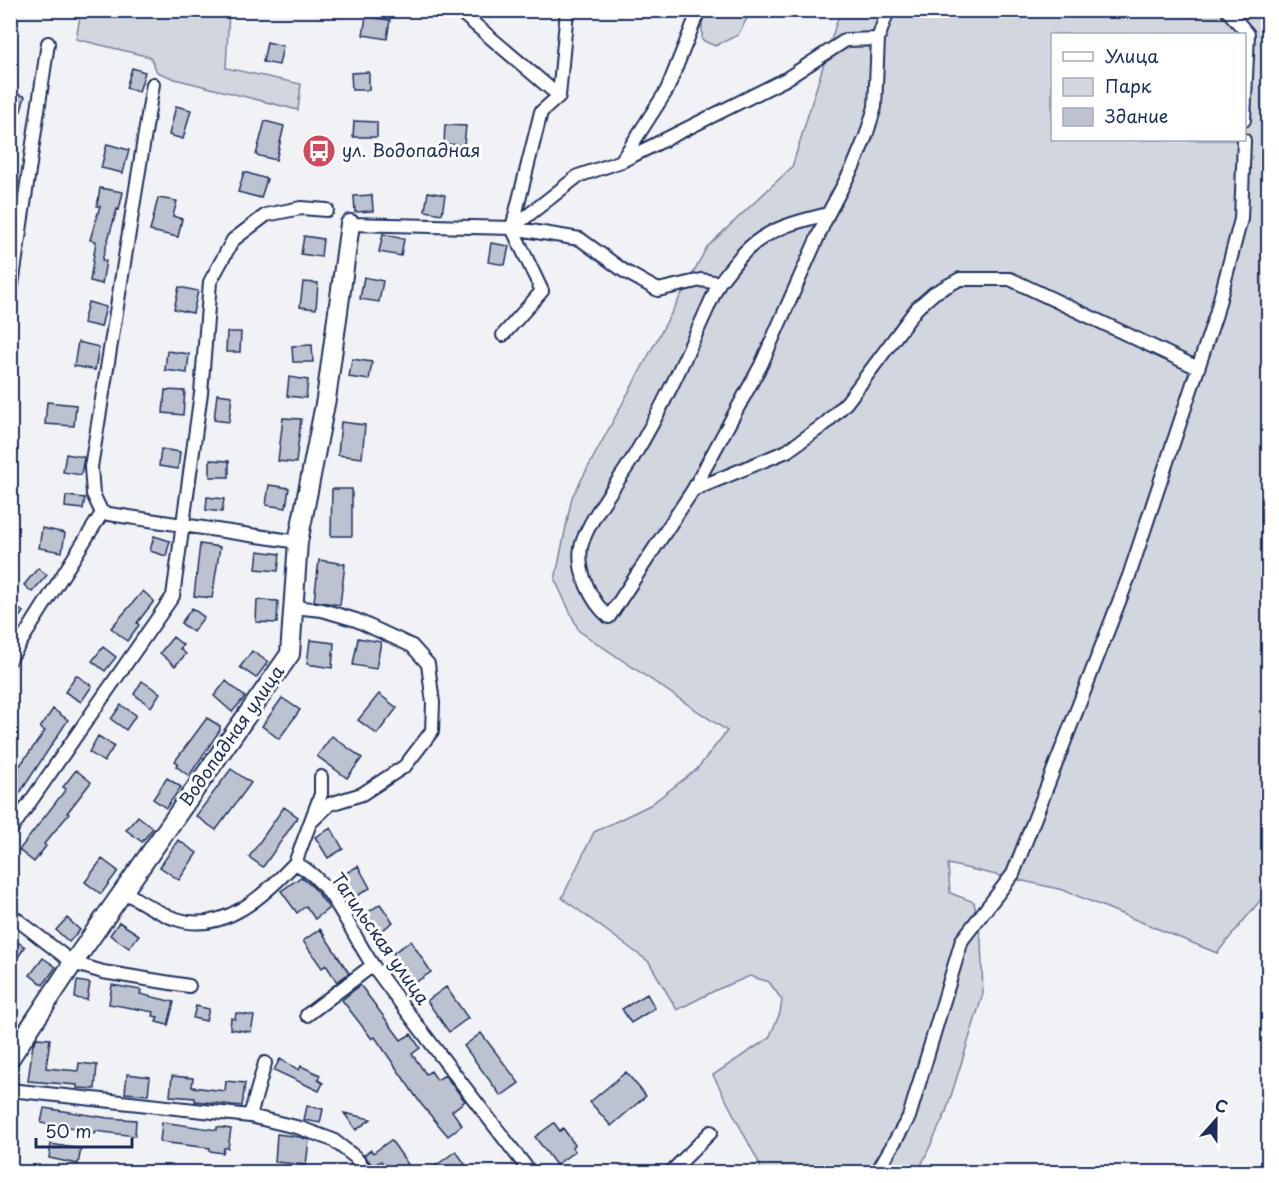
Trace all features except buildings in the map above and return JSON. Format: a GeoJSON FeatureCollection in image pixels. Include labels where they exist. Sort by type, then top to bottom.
{"type":"FeatureCollection","features":[{"type":"Feature","properties":{"kind":"street"},"geometry":{"type":"LineString","coordinates":[[458,10],[560,96]]}},
{"type":"Feature","properties":{"kind":"street"},"geometry":{"type":"LineString","coordinates":[[503,335],[542,291],[512,228],[541,112],[560,96],[567,10]]}},
{"type":"Feature","properties":{"kind":"street"},"geometry":{"type":"LineString","coordinates":[[622,161],[667,90],[699,10]]}},
{"type":"Feature","properties":{"kind":"street"},"geometry":{"type":"LineString","coordinates":[[828,214],[782,226],[766,234],[748,248],[719,283],[672,386],[634,456],[604,503],[582,546],[581,558],[585,579],[592,598],[609,617],[693,490],[761,365],[828,214],[854,165],[875,107],[878,39],[888,10]]}},
{"type":"Feature","properties":{"kind":"street"},"geometry":{"type":"LineString","coordinates":[[1227,10],[1248,34],[1246,91]]}},
{"type":"Feature","properties":{"kind":"street"},"geometry":{"type":"LineString","coordinates":[[512,228],[578,176],[622,161],[786,79],[846,40],[878,39]]}},
{"type":"Feature","properties":{"kind":"street"},"geometry":{"type":"LineString","coordinates":[[10,298],[48,43]]}},
{"type":"Feature","properties":{"kind":"street"},"geometry":{"type":"LineString","coordinates":[[102,513],[93,494],[91,467],[153,84]]}},
{"type":"Feature","properties":{"kind":"street"},"geometry":{"type":"LineString","coordinates":[[877,1173],[909,1117],[962,940],[1012,874],[1129,576],[1216,314],[1241,219],[1244,141]]}},
{"type":"Feature","properties":{"kind":"street"},"geometry":{"type":"LineString","coordinates":[[10,831],[173,596],[201,393],[210,282],[233,240],[266,215],[301,208],[327,210]]}},
{"type":"Feature","properties":{"kind":"street"},"geometry":{"type":"LineString","coordinates":[[350,224],[512,228],[580,239],[624,271],[658,290],[700,280],[719,283]]}},
{"type":"Feature","properties":{"kind":"street","name":"Водопадная улица"},"geometry":{"type":"LineString","coordinates":[[10,1058],[73,963],[290,654],[298,542],[326,399],[350,224]]}},
{"type":"Feature","properties":{"kind":"street"},"geometry":{"type":"LineString","coordinates":[[693,490],[787,451],[825,424],[847,402],[917,308],[934,293],[960,279],[1010,279],[1198,368]]}},
{"type":"Feature","properties":{"kind":"street"},"geometry":{"type":"LineString","coordinates":[[102,513],[298,542]]}},
{"type":"Feature","properties":{"kind":"street"},"geometry":{"type":"LineString","coordinates":[[10,659],[102,513]]}},
{"type":"Feature","properties":{"kind":"street"},"geometry":{"type":"LineString","coordinates":[[293,607],[322,610],[356,620],[412,645],[428,664],[433,703],[432,730],[405,766],[363,794],[330,804],[310,824]]}},
{"type":"Feature","properties":{"kind":"street"},"geometry":{"type":"LineString","coordinates":[[123,891],[157,911],[179,920],[200,922],[230,917],[274,886],[295,863],[321,794],[321,777]]}},
{"type":"Feature","properties":{"kind":"street","name":"Тагильская улица"},"geometry":{"type":"LineString","coordinates":[[295,863],[307,869],[328,891],[373,965],[530,1173]]}},
{"type":"Feature","properties":{"kind":"street"},"geometry":{"type":"LineString","coordinates":[[10,914],[73,963],[103,972],[189,986]]}},
{"type":"Feature","properties":{"kind":"street"},"geometry":{"type":"LineString","coordinates":[[307,1015],[373,965]]}},
{"type":"Feature","properties":{"kind":"street"},"geometry":{"type":"LineString","coordinates":[[250,1116],[265,1063]]}},
{"type":"Feature","properties":{"kind":"street"},"geometry":{"type":"LineString","coordinates":[[10,1090],[250,1116],[300,1128],[333,1140],[355,1157],[367,1173]]}},
{"type":"Feature","properties":{"kind":"street"},"geometry":{"type":"LineString","coordinates":[[672,1173],[711,1132]]}},
{"type":"Feature","properties":{"kind":"green space"},"geometry":{"type":"Polygon","coordinates":[[[81,11],[229,11],[226,68],[301,84],[298,110],[175,79],[157,72],[150,57],[76,39],[81,11]]]}},
{"type":"Feature","properties":{"kind":"green space"},"geometry":{"type":"Polygon","coordinates":[[[702,11],[751,11],[738,35],[715,46],[702,40],[702,11]]]}},
{"type":"Feature","properties":{"kind":"green space"},"geometry":{"type":"Polygon","coordinates":[[[840,11],[1268,11],[1268,891],[1217,953],[1063,890],[948,864],[950,893],[974,902],[981,940],[983,994],[946,1112],[918,1172],[761,1172],[760,1165],[713,1075],[769,1038],[780,1013],[782,1000],[769,982],[750,976],[677,1010],[649,962],[562,898],[594,832],[650,805],[697,769],[727,731],[579,631],[555,580],[572,497],[707,247],[792,167],[840,11]]]}},
{"type":"Feature","properties":{"kind":"place","name":"ул. Водопадная"},"geometry":{"type":"Point","coordinates":[319,151]}}]}
